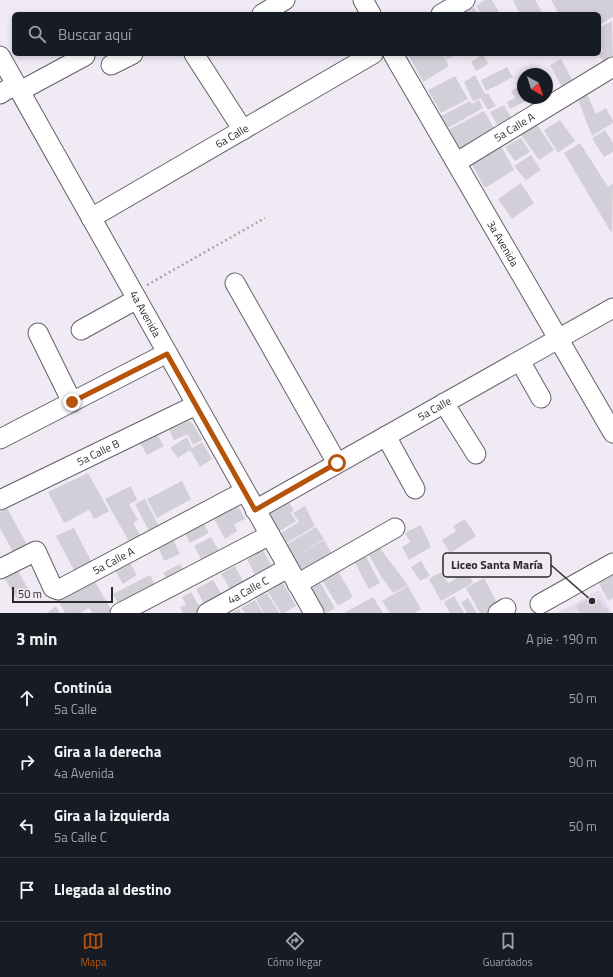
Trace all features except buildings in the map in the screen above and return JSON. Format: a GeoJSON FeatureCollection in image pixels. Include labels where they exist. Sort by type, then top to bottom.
{"type":"FeatureCollection","features":[{"type":"Feature","properties":{"kind":"street"},"geometry":{"type":"LineString","coordinates":[[265,12],[285,0]]}},
{"type":"Feature","properties":{"kind":"street"},"geometry":{"type":"LineString","coordinates":[[363,0],[370,12]]}},
{"type":"Feature","properties":{"kind":"street"},"geometry":{"type":"LineString","coordinates":[[444,12],[465,0]]}},
{"type":"Feature","properties":{"kind":"street","name":"4a Avenida"},"geometry":{"type":"LineString","coordinates":[[0,56],[10,86],[91,218],[314,613]]}},
{"type":"Feature","properties":{"kind":"street"},"geometry":{"type":"LineString","coordinates":[[10,86],[85,56]]}},
{"type":"Feature","properties":{"kind":"street"},"geometry":{"type":"LineString","coordinates":[[111,65],[129,56]]}},
{"type":"Feature","properties":{"kind":"street"},"geometry":{"type":"LineString","coordinates":[[195,56],[243,130]]}},
{"type":"Feature","properties":{"kind":"street","name":"6a Calle"},"geometry":{"type":"LineString","coordinates":[[91,218],[370,56]]}},
{"type":"Feature","properties":{"kind":"street","name":"3a Avenida"},"geometry":{"type":"LineString","coordinates":[[394,56],[613,433]]}},
{"type":"Feature","properties":{"kind":"street","name":"5a Calle A"},"geometry":{"type":"LineString","coordinates":[[457,162],[613,67]]}},
{"type":"Feature","properties":{"kind":"street"},"geometry":{"type":"LineString","coordinates":[[235,283],[337,463]]}},
{"type":"Feature","properties":{"kind":"street"},"geometry":{"type":"LineString","coordinates":[[81,330],[135,296]]}},
{"type":"Feature","properties":{"kind":"street","name":"5a Calle"},"geometry":{"type":"LineString","coordinates":[[255,510],[613,308]]}},
{"type":"Feature","properties":{"kind":"street"},"geometry":{"type":"LineString","coordinates":[[38,333],[72,402]]}},
{"type":"Feature","properties":{"kind":"street"},"geometry":{"type":"LineString","coordinates":[[0,439],[167,354]]}},
{"type":"Feature","properties":{"kind":"street"},"geometry":{"type":"LineString","coordinates":[[520,361],[541,398]]}},
{"type":"Feature","properties":{"kind":"street"},"geometry":{"type":"LineString","coordinates":[[444,403],[476,454]]}},
{"type":"Feature","properties":{"kind":"street","name":"5a Calle B"},"geometry":{"type":"LineString","coordinates":[[0,500],[196,405]]}},
{"type":"Feature","properties":{"kind":"street"},"geometry":{"type":"LineString","coordinates":[[386,436],[415,489]]}},
{"type":"Feature","properties":{"kind":"street","name":"5a Calle A"},"geometry":{"type":"LineString","coordinates":[[0,569],[36,551],[53,588],[58,590],[245,491]]}},
{"type":"Feature","properties":{"kind":"street","name":"4a Calle C"},"geometry":{"type":"LineString","coordinates":[[207,613],[293,576],[395,528]]}},
{"type":"Feature","properties":{"kind":"street"},"geometry":{"type":"LineString","coordinates":[[120,613],[270,535]]}},
{"type":"Feature","properties":{"kind":"street"},"geometry":{"type":"LineString","coordinates":[[540,604],[613,563]]}},
{"type":"Feature","properties":{"kind":"path"},"geometry":{"type":"LineString","coordinates":[[135,296],[265,218]]}},
{"type":"Feature","properties":{"kind":"shaded area"},"geometry":{"type":"Polygon","coordinates":[[[599,590],[612,613],[557,613],[599,590]]]}},
{"type":"Feature","properties":{"kind":"place","name":"Liceo Santa María"},"geometry":{"type":"Point","coordinates":[592,601]}},
{"type":"Feature","properties":{"kind":"route"},"geometry":{"type":"LineString","coordinates":[[72,402],[167,354],[255,510],[337,463]]}}]}
